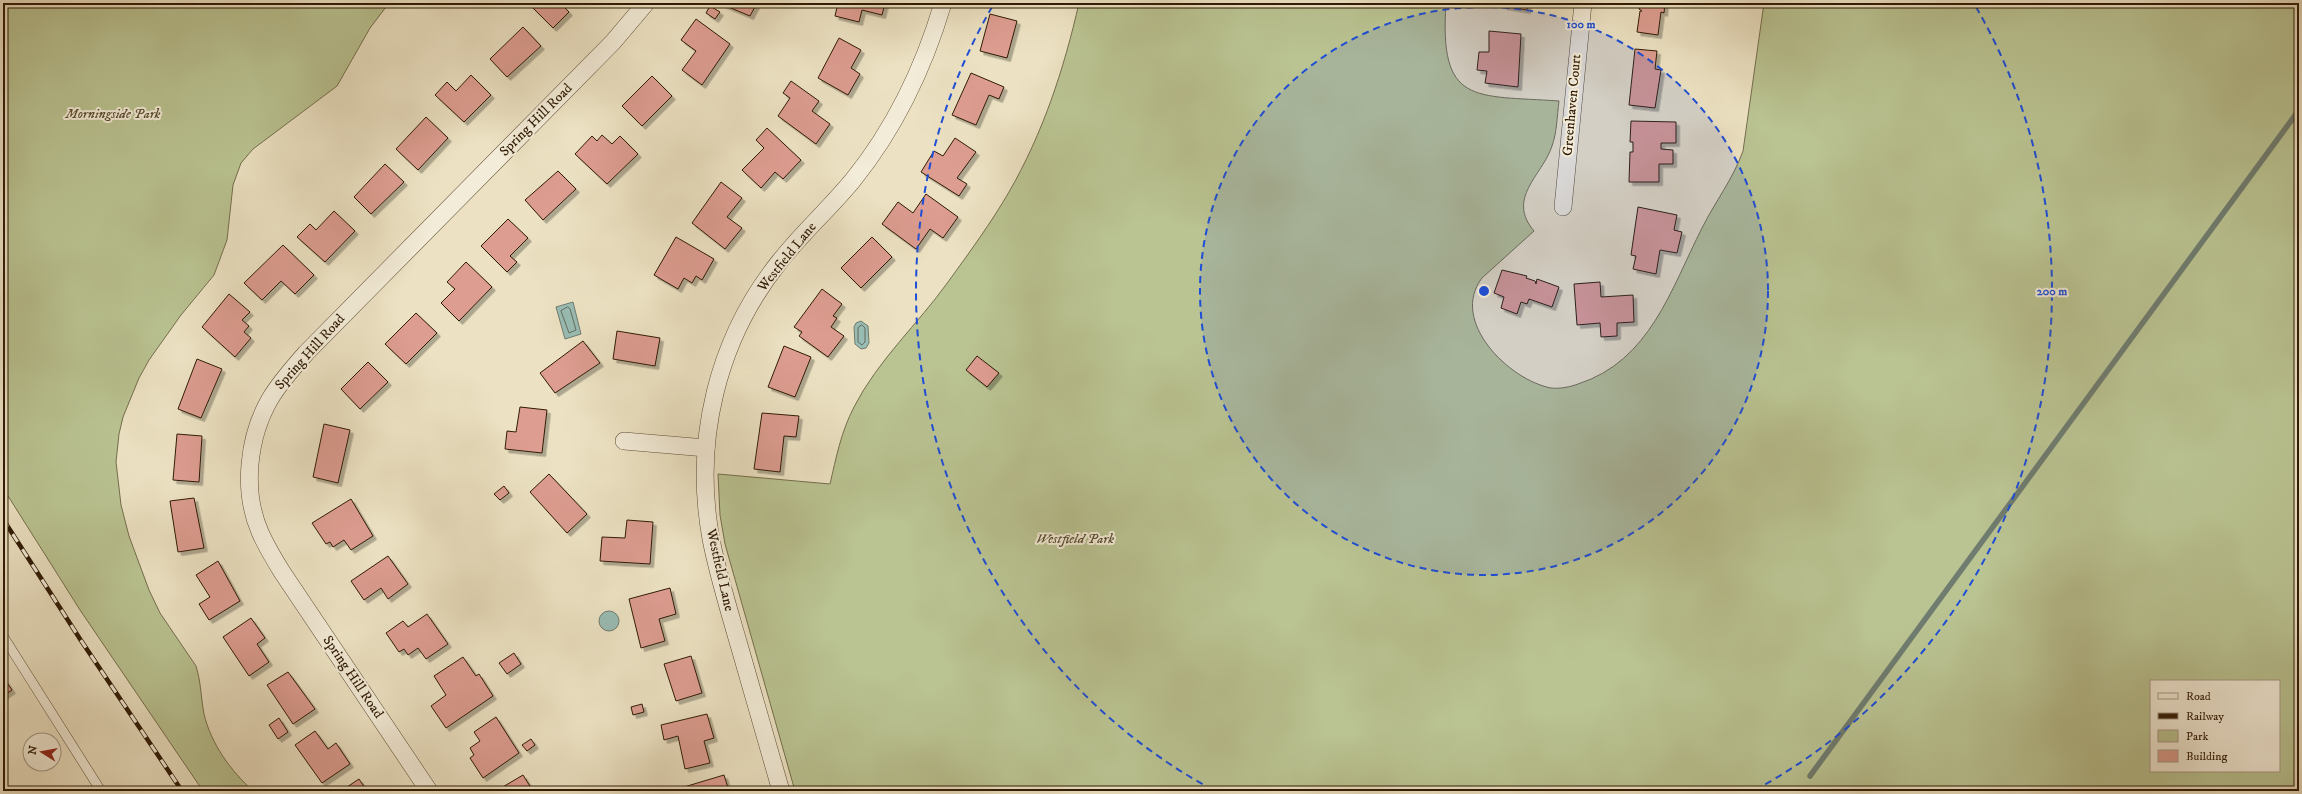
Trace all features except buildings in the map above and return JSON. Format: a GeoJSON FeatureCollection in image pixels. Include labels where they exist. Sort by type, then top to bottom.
{"type":"FeatureCollection","features":[{"type":"Feature","properties":{"kind":"street","name":"Spring Hill Road"},"geometry":{"type":"LineString","coordinates":[[429,791],[282,572],[259,531],[253,507],[250,480],[255,434],[271,397],[286,375],[613,42],[646,3]]}},
{"type":"Feature","properties":{"kind":"street","name":"Westfield Lane"},"geometry":{"type":"LineString","coordinates":[[781,791],[722,586],[711,540],[706,493],[706,448],[711,404],[731,343],[747,309],[780,260],[853,180],[884,135],[909,91],[924,60],[943,3]]}},
{"type":"Feature","properties":{"kind":"street","name":"Greenhaven Court"},"geometry":{"type":"LineString","coordinates":[[1563,207],[1583,3]]}},
{"type":"Feature","properties":{"kind":"street"},"geometry":{"type":"LineString","coordinates":[[624,441],[706,448]]}},
{"type":"Feature","properties":{"kind":"lane"},"geometry":{"type":"LineString","coordinates":[[3,636],[101,791]]}},
{"type":"Feature","properties":{"kind":"green space","name":"Morningside Park"},"geometry":{"type":"Polygon","coordinates":[[[3,3],[389,3],[370,28],[337,86],[253,149],[241,163],[233,185],[227,240],[214,275],[181,315],[149,360],[139,378],[123,417],[119,434],[116,462],[121,505],[129,536],[149,590],[160,613],[196,666],[204,714],[207,725],[217,746],[237,775],[253,791],[203,791],[80,610],[3,488],[3,3]]]}},
{"type":"Feature","properties":{"kind":"green space","name":"Westfield Park"},"geometry":{"type":"Polygon","coordinates":[[[1079,3],[1446,3],[1445,37],[1449,61],[1456,78],[1468,88],[1484,95],[1504,98],[1559,101],[1554,141],[1547,157],[1529,187],[1525,198],[1524,208],[1526,219],[1534,231],[1482,278],[1474,295],[1473,312],[1478,330],[1488,346],[1502,361],[1535,383],[1551,388],[1565,388],[1603,373],[1623,358],[1641,341],[1668,298],[1707,218],[1729,181],[1743,151],[1764,3],[2299,3],[2299,791],[795,791],[725,544],[720,515],[718,474],[830,484],[839,445],[849,416],[864,390],[886,358],[936,298],[964,260],[980,238],[1009,192],[1042,124],[1067,52],[1079,3]]]}},
{"type":"Feature","properties":{"kind":"water"},"geometry":{"type":"Polygon","coordinates":[[[573,302],[581,334],[565,339],[556,307],[573,302]]]}},
{"type":"Feature","properties":{"kind":"water"},"geometry":{"type":"Polygon","coordinates":[[[861,321],[868,326],[869,343],[866,348],[861,349],[855,344],[854,327],[856,323],[861,321]]]}},
{"type":"Feature","properties":{"kind":"water"},"geometry":{"type":"Polygon","coordinates":[[[609,611],[616,614],[619,621],[616,628],[609,631],[602,628],[599,621],[602,614],[609,611]]]}},
{"type":"Feature","properties":{"kind":"waterway"},"geometry":{"type":"LineString","coordinates":[[1810,776],[2299,110]]}},
{"type":"Feature","properties":{"kind":"railway"},"geometry":{"type":"LineString","coordinates":[[3,519],[80,639],[182,791]]}}]}
